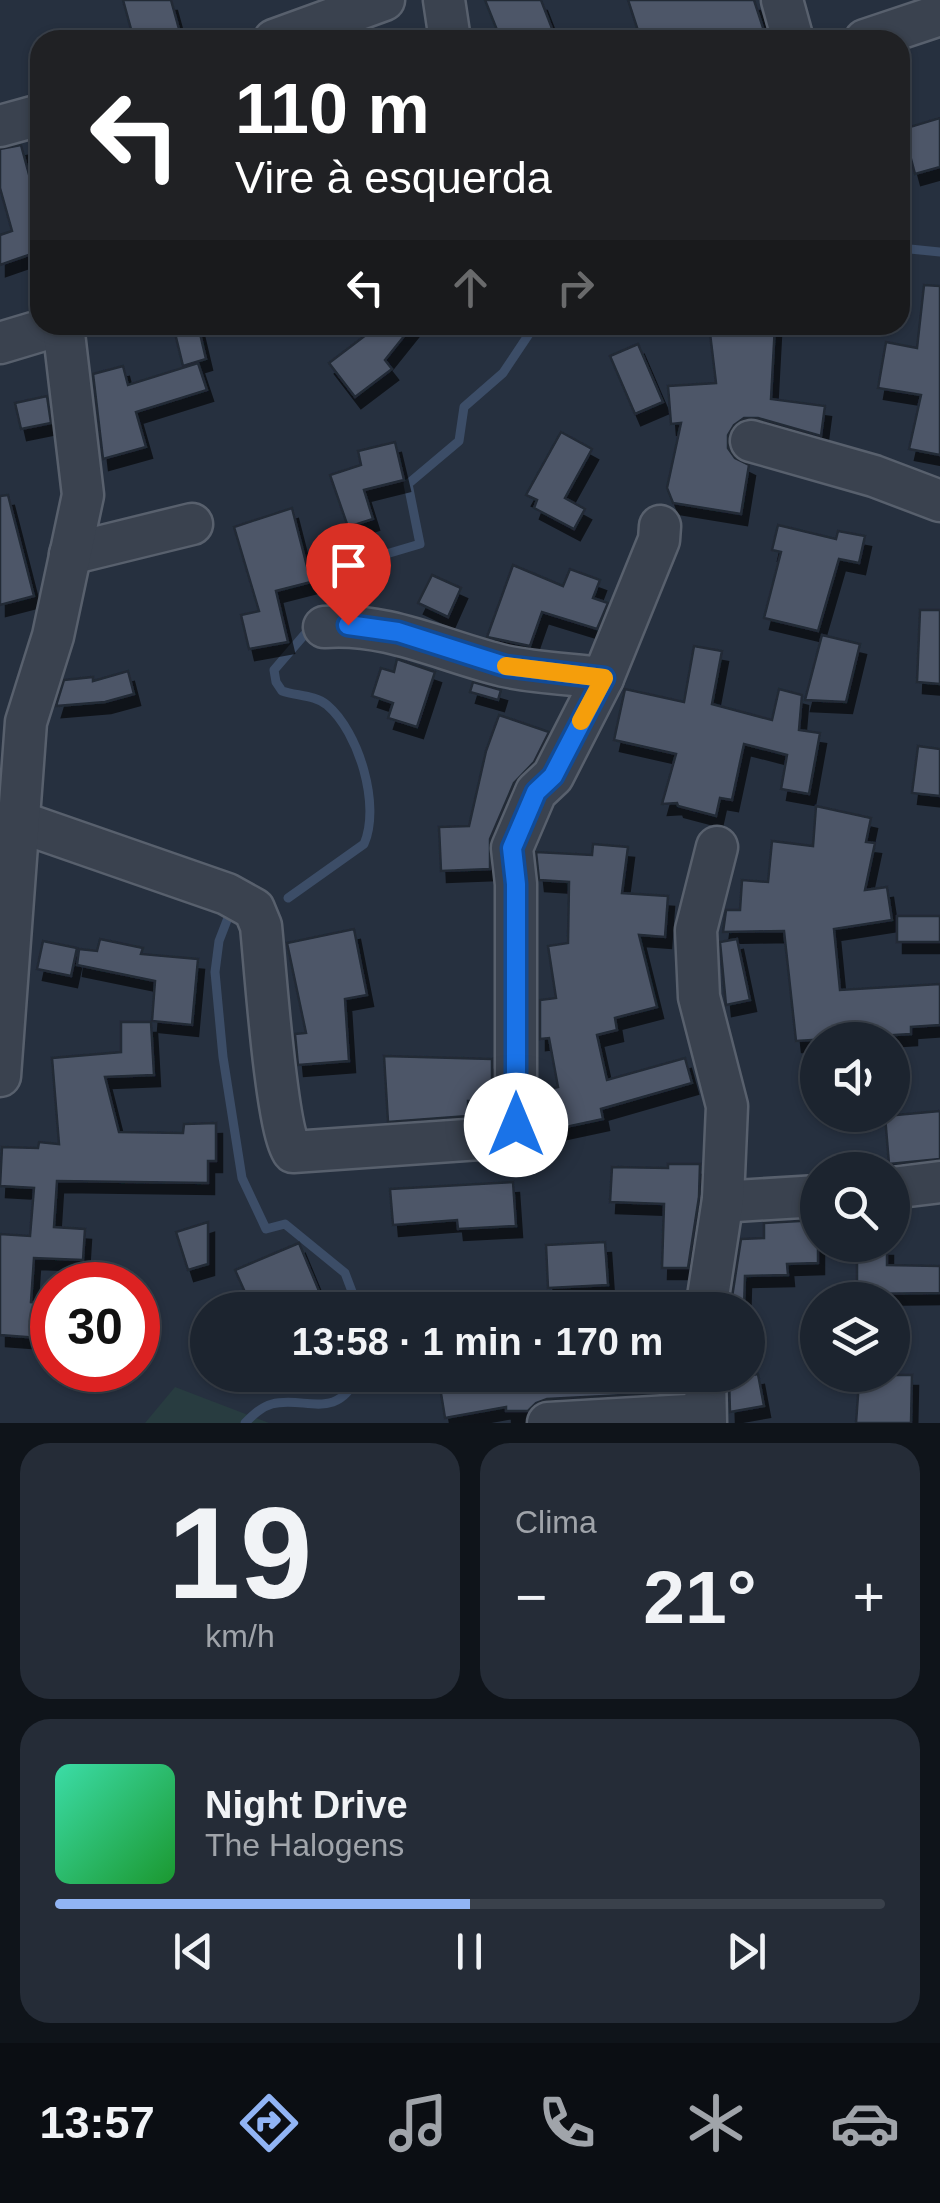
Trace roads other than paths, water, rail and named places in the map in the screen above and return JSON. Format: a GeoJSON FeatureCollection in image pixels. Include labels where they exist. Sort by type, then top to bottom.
{"type":"FeatureCollection","features":[{"type":"Feature","properties":{"kind":"street"},"geometry":{"type":"LineString","coordinates":[[302,30],[384,0]]}},
{"type":"Feature","properties":{"kind":"street"},"geometry":{"type":"LineString","coordinates":[[444,0],[448,30]]}},
{"type":"Feature","properties":{"kind":"street"},"geometry":{"type":"LineString","coordinates":[[782,0],[790,30]]}},
{"type":"Feature","properties":{"kind":"street"},"geometry":{"type":"LineString","coordinates":[[895,30],[940,15]]}},
{"type":"Feature","properties":{"kind":"street"},"geometry":{"type":"LineString","coordinates":[[0,126],[30,118]]}},
{"type":"Feature","properties":{"kind":"street"},"geometry":{"type":"LineString","coordinates":[[0,343],[30,334]]}},
{"type":"Feature","properties":{"kind":"street"},"geometry":{"type":"LineString","coordinates":[[0,1076],[26,722],[53,636],[82,495],[62,335]]}},
{"type":"Feature","properties":{"kind":"street"},"geometry":{"type":"LineString","coordinates":[[751,441],[874,476],[940,500]]}},
{"type":"Feature","properties":{"kind":"street"},"geometry":{"type":"LineString","coordinates":[[70,554],[192,524]]}},
{"type":"Feature","properties":{"kind":"street"},"geometry":{"type":"LineString","coordinates":[[20,822],[227,894],[254,908],[261,926],[281,1112],[288,1146],[293,1152],[510,1137],[516,1125],[516,884],[512,848],[536,792],[553,776],[604,678],[659,540],[660,526]]}},
{"type":"Feature","properties":{"kind":"street"},"geometry":{"type":"LineString","coordinates":[[324,627],[348,625],[398,632],[505,666],[604,678]]}},
{"type":"Feature","properties":{"kind":"street"},"geometry":{"type":"LineString","coordinates":[[709,1292],[723,1199],[727,1106],[698,998],[696,930],[716,847]]}},
{"type":"Feature","properties":{"kind":"street"},"geometry":{"type":"LineString","coordinates":[[910,1186],[940,1182]]}},
{"type":"Feature","properties":{"kind":"street"},"geometry":{"type":"LineString","coordinates":[[723,1199],[736,1202],[800,1197]]}},
{"type":"Feature","properties":{"kind":"street"},"geometry":{"type":"LineString","coordinates":[[548,1423],[705,1404]]}},
{"type":"Feature","properties":{"kind":"waterway"},"geometry":{"type":"LineString","coordinates":[[910,249],[940,252]]}},
{"type":"Feature","properties":{"kind":"waterway"},"geometry":{"type":"LineString","coordinates":[[340,609],[350,607],[366,560],[420,544],[408,484],[459,441],[464,407],[503,373],[528,335]]}},
{"type":"Feature","properties":{"kind":"waterway"},"geometry":{"type":"LineString","coordinates":[[288,898],[364,844],[369,828],[364,770],[349,733],[327,705],[282,691],[276,682],[274,670],[311,627]]}},
{"type":"Feature","properties":{"kind":"waterway"},"geometry":{"type":"LineString","coordinates":[[231,910],[219,941],[215,972],[223,1057],[242,1178],[266,1229],[285,1224],[345,1273],[352,1292]]}},
{"type":"Feature","properties":{"kind":"waterway"},"geometry":{"type":"LineString","coordinates":[[245,1423],[272,1404],[330,1403],[347,1392]]}}]}
